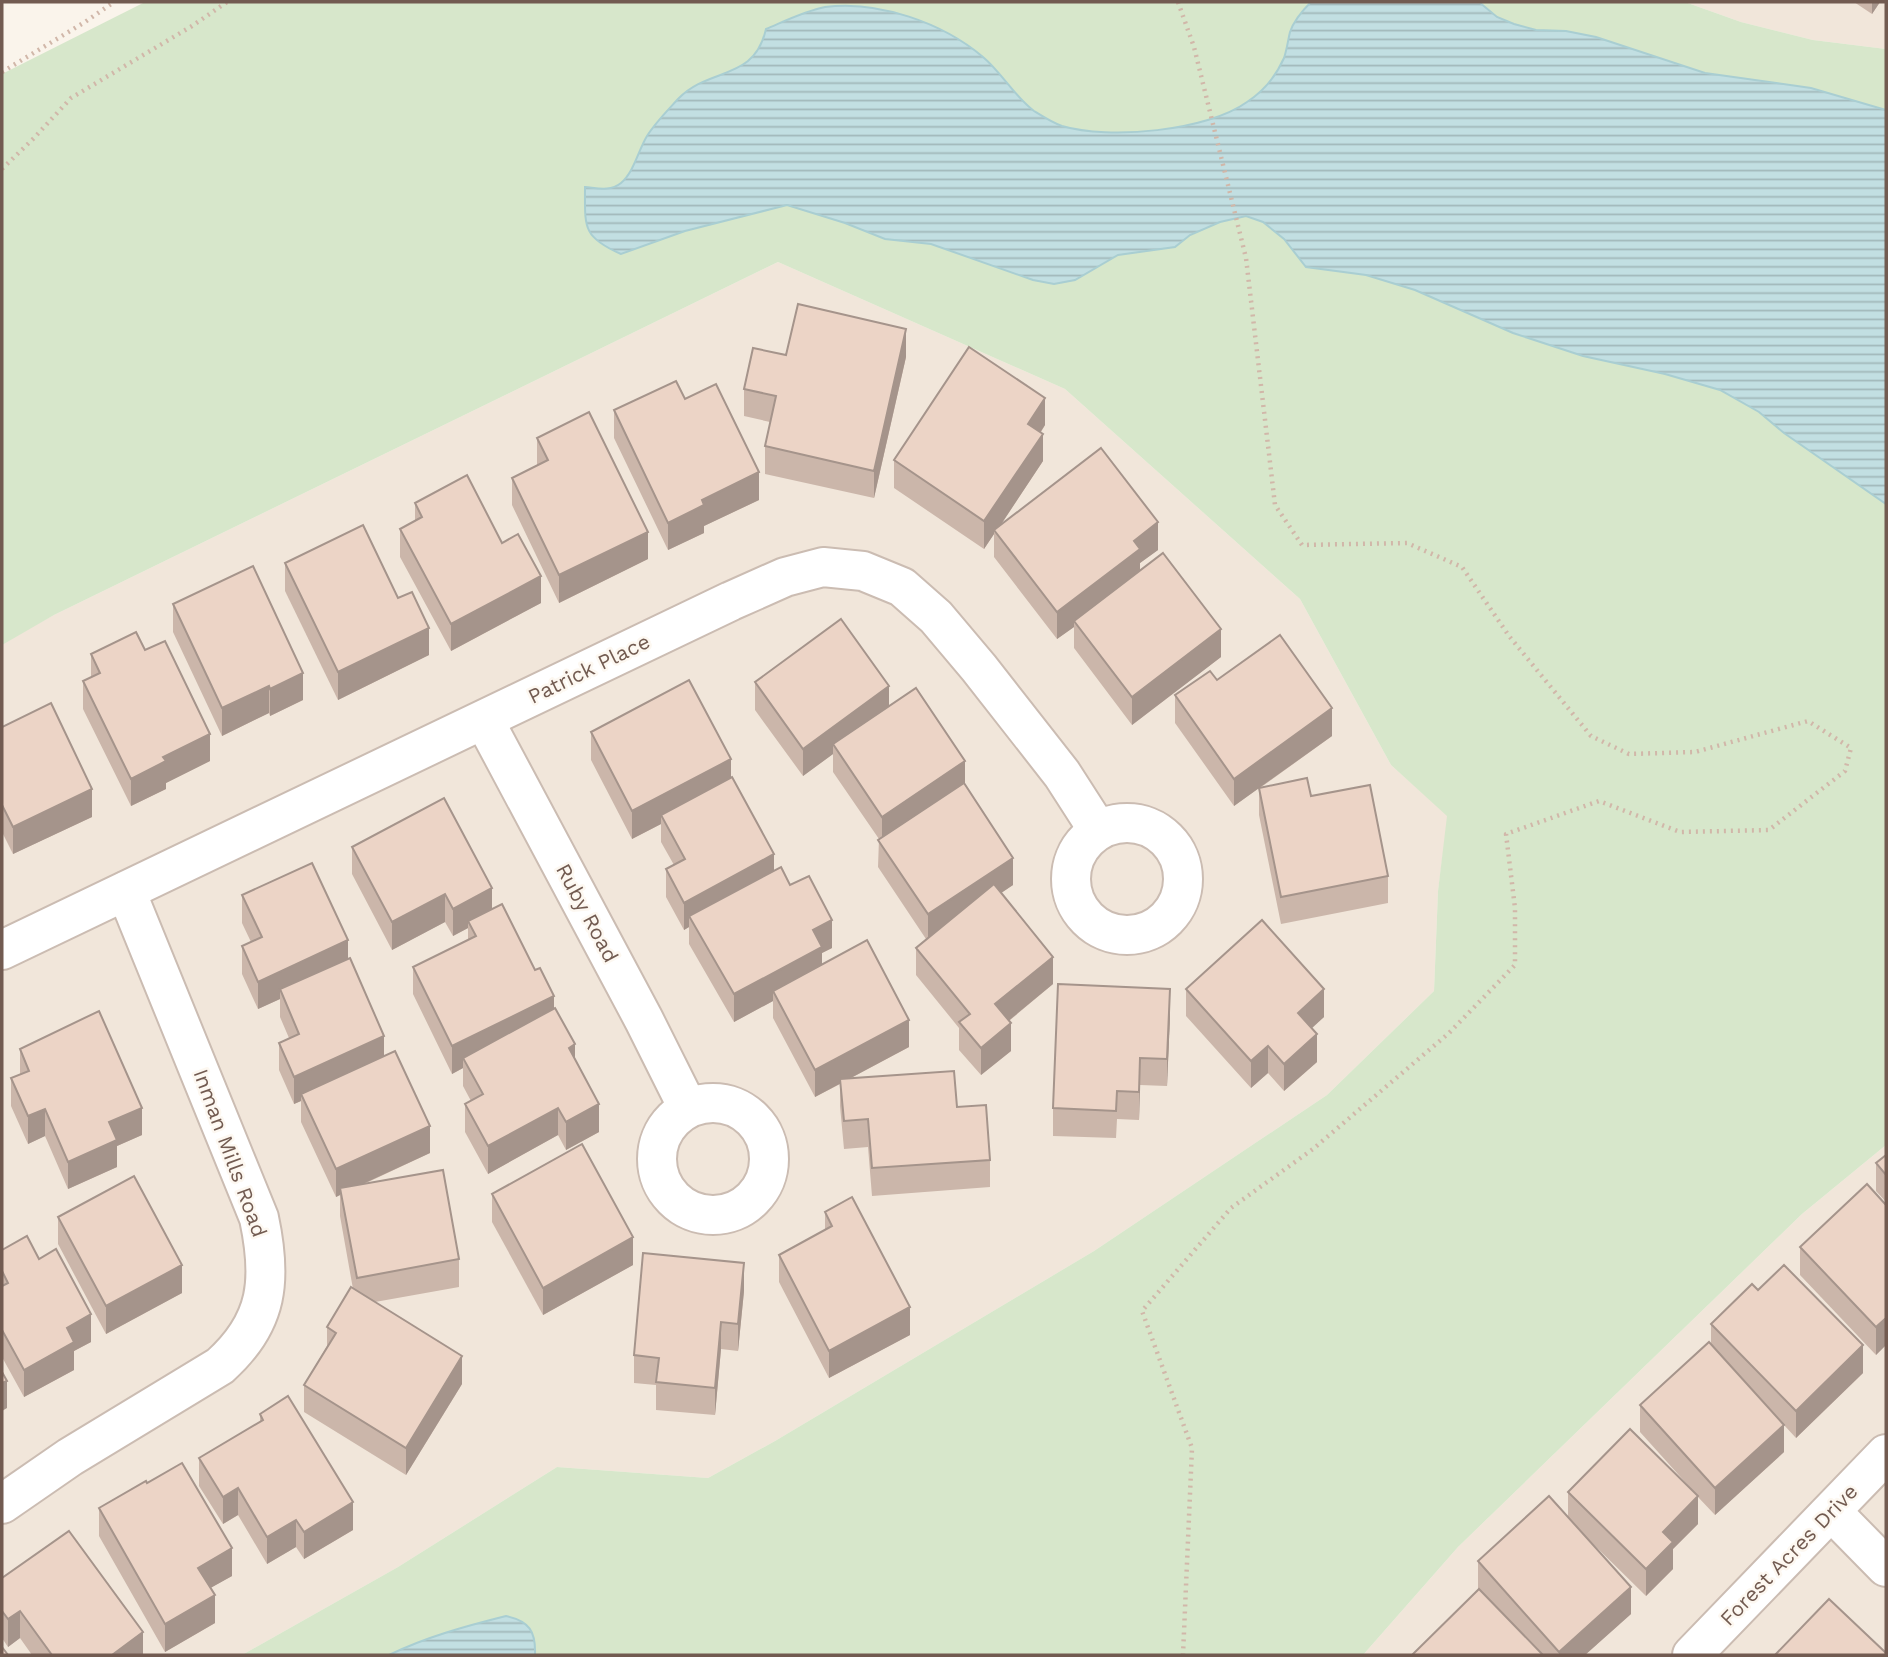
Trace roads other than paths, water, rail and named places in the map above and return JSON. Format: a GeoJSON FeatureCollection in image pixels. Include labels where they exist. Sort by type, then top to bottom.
{"type":"FeatureCollection","features":[{"type":"Feature","properties":{"kind":"street","name":"Patrick Place"},"geometry":{"type":"LineString","coordinates":[[2,950],[785,577],[823,567],[863,571],[902,587],[936,617],[1062,774],[1098,830]]}},
{"type":"Feature","properties":{"kind":"street","name":"Ruby Road"},"geometry":{"type":"LineString","coordinates":[[484,720],[688,1108]]}},
{"type":"Feature","properties":{"kind":"street","name":"Inman Mills Road"},"geometry":{"type":"LineString","coordinates":[[2,1504],[71,1457],[220,1366],[238,1350],[266,1290],[266,1252],[259,1218],[126,891]]}},
{"type":"Feature","properties":{"kind":"street","name":"Forest Acres Drive"},"geometry":{"type":"LineString","coordinates":[[1692,1655],[1886,1454]]}},
{"type":"Feature","properties":{"kind":"street"},"geometry":{"type":"LineString","coordinates":[[1832,1512],[1886,1567]]}},
{"type":"Feature","properties":{"kind":"water"},"geometry":{"type":"Polygon","coordinates":[[[1311,2],[1479,2],[1497,17],[1536,30],[1566,31],[1596,37],[1705,73],[1811,88],[1886,110],[1886,504],[1784,433],[1759,412],[1720,390],[1665,374],[1583,356],[1513,333],[1415,290],[1366,275],[1306,267],[1284,239],[1263,222],[1246,216],[1220,222],[1190,235],[1175,247],[1118,255],[1075,280],[1054,284],[1033,280],[931,244],[885,239],[787,205],[685,231],[621,254],[599,242],[588,229],[585,187],[608,188],[621,183],[629,173],[650,131],[678,99],[690,89],[730,72],[752,58],[766,29],[810,11],[825,7],[866,7],[929,24],[983,57],[1027,105],[1051,121],[1082,130],[1131,132],[1208,120],[1253,98],[1277,71],[1284,58],[1290,32],[1299,15],[1311,2]]]}},
{"type":"Feature","properties":{"kind":"water"},"geometry":{"type":"Polygon","coordinates":[[[506,1616],[530,1628],[535,1655],[389,1655],[446,1632],[506,1616]]]}}]}
